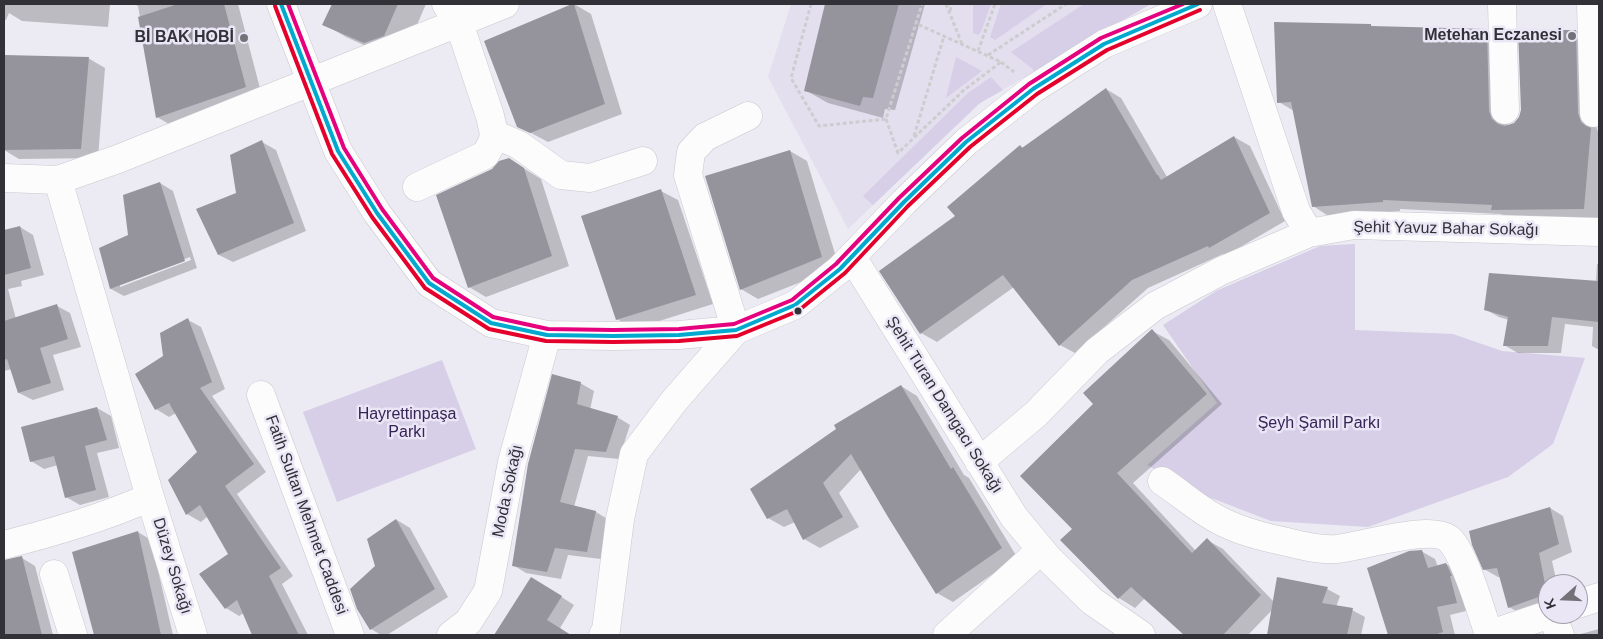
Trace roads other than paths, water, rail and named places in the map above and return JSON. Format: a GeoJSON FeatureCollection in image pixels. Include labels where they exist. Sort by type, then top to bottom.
{"type":"FeatureCollection","features":[{"type":"Feature","properties":{"kind":"street"},"geometry":{"type":"LineString","coordinates":[[281,4],[338,151],[377,213],[429,283],[491,323],[547,335],[679,335],[736,330],[795,304],[840,269],[904,202],[966,142],[1033,89],[1104,44],[1198,4]]}},
{"type":"Feature","properties":{"kind":"street"},"geometry":{"type":"LineString","coordinates":[[4,178],[58,180],[118,159],[311,82],[452,13],[505,4]]}},
{"type":"Feature","properties":{"kind":"street"},"geometry":{"type":"LineString","coordinates":[[1226,4],[1296,211],[1309,233]]}},
{"type":"Feature","properties":{"kind":"street"},"geometry":{"type":"LineString","coordinates":[[1502,4],[1504,110]]}},
{"type":"Feature","properties":{"kind":"street"},"geometry":{"type":"LineString","coordinates":[[1592,4],[1594,113]]}},
{"type":"Feature","properties":{"kind":"street"},"geometry":{"type":"LineString","coordinates":[[417,186],[485,155],[492,143],[494,134],[490,116],[452,13]]}},
{"type":"Feature","properties":{"kind":"street"},"geometry":{"type":"LineString","coordinates":[[736,330],[688,175],[691,152],[705,136],[748,116]]}},
{"type":"Feature","properties":{"kind":"street"},"geometry":{"type":"LineString","coordinates":[[494,134],[519,145],[561,175],[574,178],[590,178],[643,161]]}},
{"type":"Feature","properties":{"kind":"street","name":"Düzey Sokağı"},"geometry":{"type":"LineString","coordinates":[[58,180],[192,635]]}},
{"type":"Feature","properties":{"kind":"street","name":"Şehit Yavuz Bahar Sokağı"},"geometry":{"type":"LineString","coordinates":[[979,462],[1036,414],[1096,351],[1154,306],[1221,271],[1309,233],[1354,226],[1599,232]]}},
{"type":"Feature","properties":{"kind":"street","name":"Şehit Turan Damgacı Sokağı"},"geometry":{"type":"LineString","coordinates":[[852,257],[1014,517],[1041,550],[1092,601],[1141,635]]}},
{"type":"Feature","properties":{"kind":"street"},"geometry":{"type":"LineString","coordinates":[[603,635],[606,630],[620,519],[634,454],[674,401],[736,330]]}},
{"type":"Feature","properties":{"kind":"street","name":"Moda Sokağı"},"geometry":{"type":"LineString","coordinates":[[452,635],[468,622],[488,591],[512,462],[547,335]]}},
{"type":"Feature","properties":{"kind":"street","name":"Fatih Sultan Mehmet Caddesi"},"geometry":{"type":"LineString","coordinates":[[262,395],[350,635]]}},
{"type":"Feature","properties":{"kind":"street"},"geometry":{"type":"LineString","coordinates":[[1162,481],[1215,518],[1251,534],[1317,549],[1338,549],[1366,542],[1426,533],[1442,535],[1451,541],[1460,557],[1489,635],[1538,618]]}},
{"type":"Feature","properties":{"kind":"street"},"geometry":{"type":"LineString","coordinates":[[4,546],[126,508],[150,497]]}},
{"type":"Feature","properties":{"kind":"street"},"geometry":{"type":"LineString","coordinates":[[947,635],[1041,550]]}},
{"type":"Feature","properties":{"kind":"street"},"geometry":{"type":"LineString","coordinates":[[54,574],[73,635]]}},
{"type":"Feature","properties":{"kind":"place","name":"Metehan Eczanesi"},"geometry":{"type":"Point","coordinates":[1572,36]}},
{"type":"Feature","properties":{"kind":"place","name":"Bİ BAK HOBİ"},"geometry":{"type":"Point","coordinates":[244,38]}},
{"type":"Feature","properties":{"kind":"park label","name":"Hayrettinpaşa Parkı"},"geometry":{"type":"Point","coordinates":[407,424]}},
{"type":"Feature","properties":{"kind":"park label","name":"Şeyh Şamil Parkı"},"geometry":{"type":"Point","coordinates":[1319,424]}}]}
